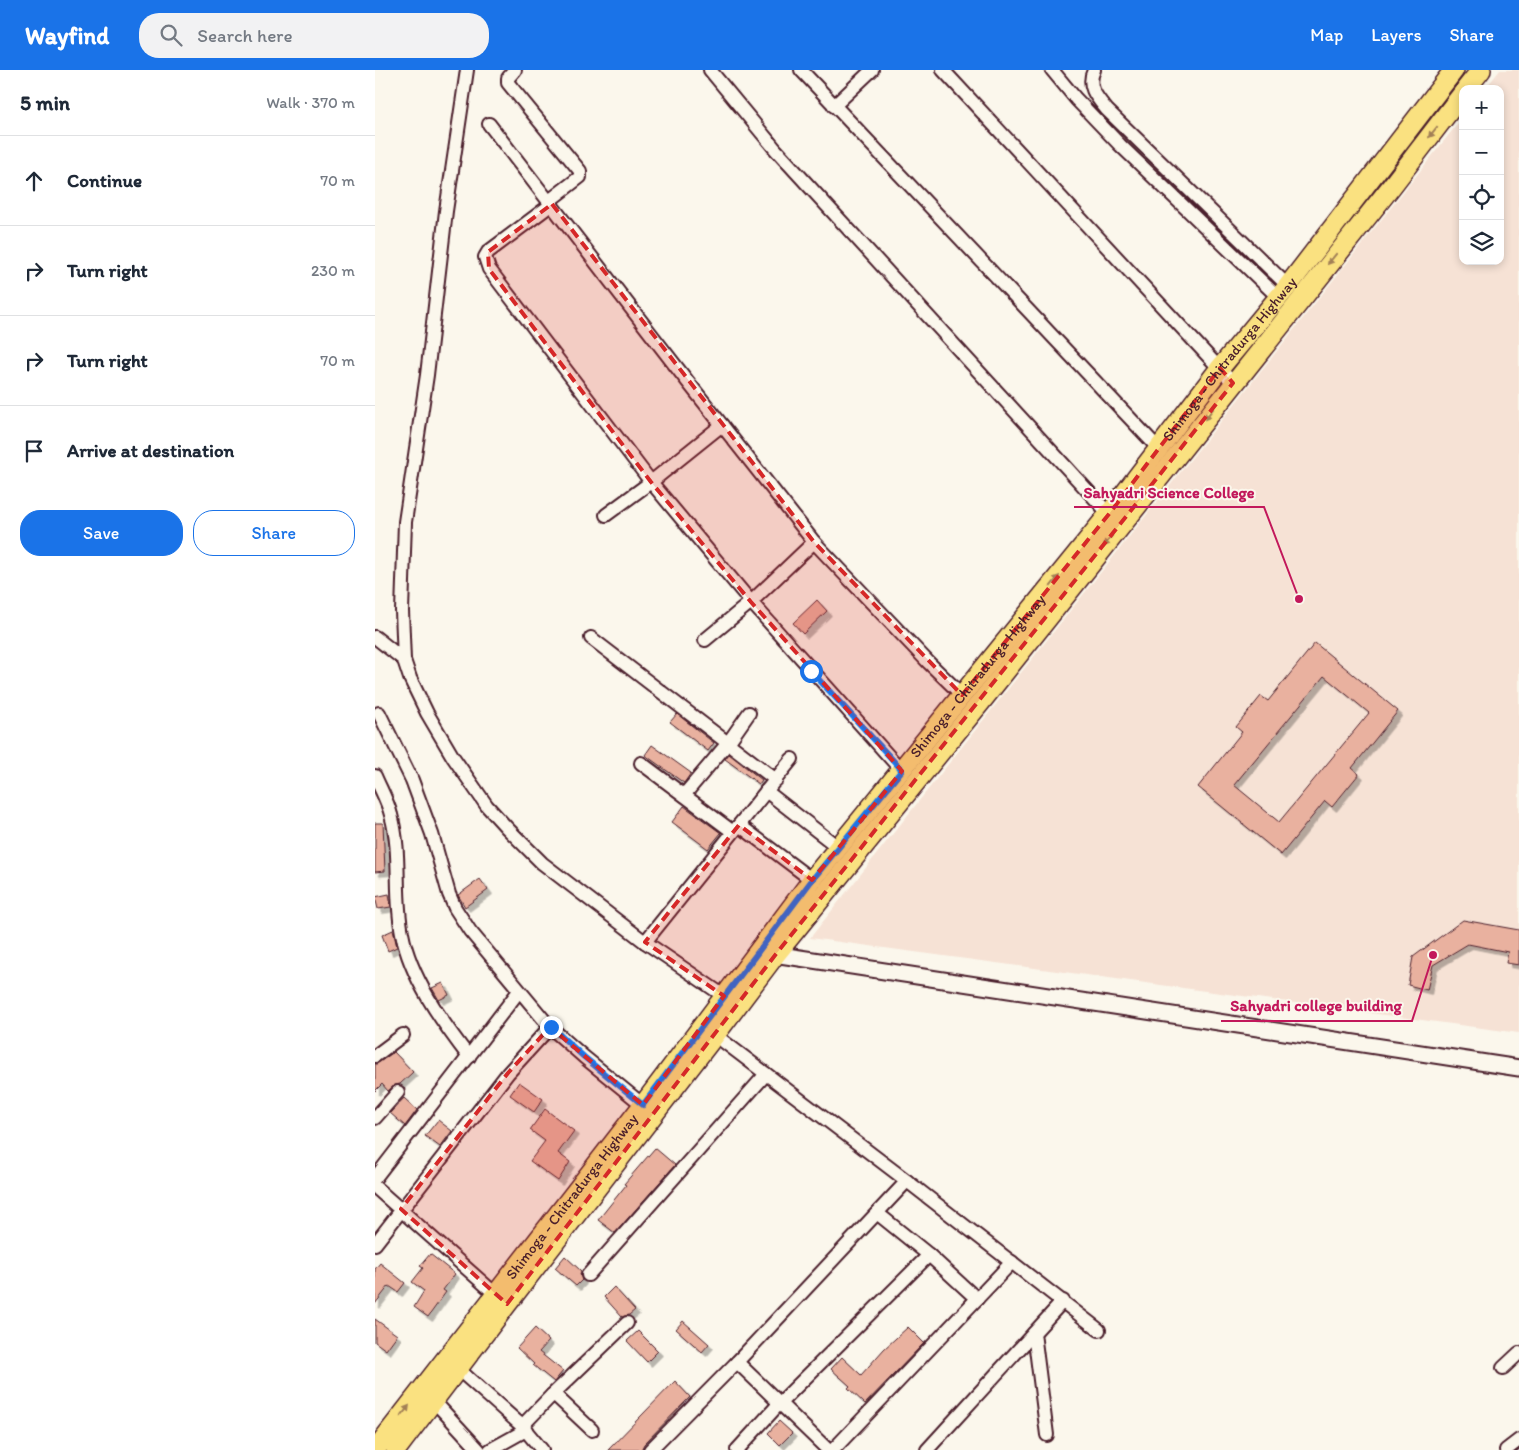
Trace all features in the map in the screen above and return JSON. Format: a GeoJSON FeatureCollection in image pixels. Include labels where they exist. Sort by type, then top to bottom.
{"type":"FeatureCollection","features":[{"type":"Feature","properties":{"kind":"main road","name":"Shimoga - Chitradurga Highway"},"geometry":{"type":"LineString","coordinates":[[375,1450],[501,1299],[715,1035],[812,880],[1109,514],[1220,368],[1283,291],[1454,70]]}},
{"type":"Feature","properties":{"kind":"main road"},"geometry":{"type":"LineString","coordinates":[[1469,85],[1481,70]]}},
{"type":"Feature","properties":{"kind":"main road","name":"Shimoga - Chitradurga Highway"},"geometry":{"type":"LineString","coordinates":[[396,1450],[458,1369],[501,1299],[724,996],[767,953],[980,703],[1459,99]]}},
{"type":"Feature","properties":{"kind":"street"},"geometry":{"type":"LineString","coordinates":[[467,70],[447,201],[427,376],[405,522],[402,611],[404,660],[410,678],[427,713],[453,757],[487,806],[507,828],[542,864],[645,942],[724,996]]}},
{"type":"Feature","properties":{"kind":"street"},"geometry":{"type":"LineString","coordinates":[[515,70],[508,78],[508,83],[580,171],[580,177],[488,252],[485,257],[486,263],[651,482],[751,602],[902,770]]}},
{"type":"Feature","properties":{"kind":"street"},"geometry":{"type":"LineString","coordinates":[[710,70],[776,150],[1109,514]]}},
{"type":"Feature","properties":{"kind":"street"},"geometry":{"type":"LineString","coordinates":[[801,70],[1159,449]]}},
{"type":"Feature","properties":{"kind":"street"},"geometry":{"type":"LineString","coordinates":[[833,106],[872,70]]}},
{"type":"Feature","properties":{"kind":"street"},"geometry":{"type":"LineString","coordinates":[[943,70],[1233,383]]}},
{"type":"Feature","properties":{"kind":"street"},"geometry":{"type":"LineString","coordinates":[[1052,70],[1076,99],[1120,145],[1283,291]]}},
{"type":"Feature","properties":{"kind":"street"},"geometry":{"type":"LineString","coordinates":[[1094,70],[1090,77],[1091,84],[1097,98],[1107,110],[1283,291]]}},
{"type":"Feature","properties":{"kind":"street"},"geometry":{"type":"LineString","coordinates":[[489,124],[814,542],[929,663],[963,695]]}},
{"type":"Feature","properties":{"kind":"street"},"geometry":{"type":"LineString","coordinates":[[606,515],[651,482],[722,425]]}},
{"type":"Feature","properties":{"kind":"street"},"geometry":{"type":"LineString","coordinates":[[705,640],[751,602],[814,542]]}},
{"type":"Feature","properties":{"kind":"street"},"geometry":{"type":"LineString","coordinates":[[375,637],[404,660]]}},
{"type":"Feature","properties":{"kind":"street"},"geometry":{"type":"LineString","coordinates":[[591,638],[775,780]]}},
{"type":"Feature","properties":{"kind":"street"},"geometry":{"type":"LineString","coordinates":[[379,713],[412,780],[432,834],[449,894],[455,908],[480,944],[551,1027],[584,1057],[643,1105]]}},
{"type":"Feature","properties":{"kind":"street"},"geometry":{"type":"LineString","coordinates":[[684,795],[728,743],[749,713]]}},
{"type":"Feature","properties":{"kind":"street"},"geometry":{"type":"LineString","coordinates":[[645,942],[792,759]]}},
{"type":"Feature","properties":{"kind":"street"},"geometry":{"type":"LineString","coordinates":[[641,763],[684,795],[812,880]]}},
{"type":"Feature","properties":{"kind":"street"},"geometry":{"type":"LineString","coordinates":[[375,776],[393,822],[402,934],[410,961],[438,1014],[469,1057]]}},
{"type":"Feature","properties":{"kind":"street"},"geometry":{"type":"LineString","coordinates":[[766,792],[839,848]]}},
{"type":"Feature","properties":{"kind":"street"},"geometry":{"type":"LineString","coordinates":[[767,953],[1519,1068]]}},
{"type":"Feature","properties":{"kind":"street"},"geometry":{"type":"LineString","coordinates":[[375,1178],[519,991]]}},
{"type":"Feature","properties":{"kind":"street"},"geometry":{"type":"LineString","coordinates":[[375,1244],[509,1073],[551,1027]]}},
{"type":"Feature","properties":{"kind":"street"},"geometry":{"type":"LineString","coordinates":[[375,1056],[403,1035]]}},
{"type":"Feature","properties":{"kind":"street"},"geometry":{"type":"LineString","coordinates":[[715,1035],[907,1180],[1099,1330]]}},
{"type":"Feature","properties":{"kind":"street"},"geometry":{"type":"LineString","coordinates":[[588,1275],[766,1074]]}},
{"type":"Feature","properties":{"kind":"street"},"geometry":{"type":"LineString","coordinates":[[375,1118],[399,1092]]}},
{"type":"Feature","properties":{"kind":"street"},"geometry":{"type":"LineString","coordinates":[[650,1450],[737,1362],[907,1180]]}},
{"type":"Feature","properties":{"kind":"street"},"geometry":{"type":"LineString","coordinates":[[375,1187],[501,1299]]}},
{"type":"Feature","properties":{"kind":"street"},"geometry":{"type":"LineString","coordinates":[[877,1213],[929,1255],[977,1298]]}},
{"type":"Feature","properties":{"kind":"street"},"geometry":{"type":"LineString","coordinates":[[737,1450],[779,1404],[929,1255]]}},
{"type":"Feature","properties":{"kind":"street"},"geometry":{"type":"LineString","coordinates":[[833,1450],[1012,1262]]}},
{"type":"Feature","properties":{"kind":"street"},"geometry":{"type":"LineString","coordinates":[[927,1450],[1063,1301]]}},
{"type":"Feature","properties":{"kind":"street"},"geometry":{"type":"LineString","coordinates":[[490,1450],[524,1428],[552,1395],[627,1323]]}},
{"type":"Feature","properties":{"kind":"street"},"geometry":{"type":"LineString","coordinates":[[1034,1333],[1047,1434]]}},
{"type":"Feature","properties":{"kind":"street"},"geometry":{"type":"LineString","coordinates":[[1503,1368],[1519,1354]]}},
{"type":"Feature","properties":{"kind":"street"},"geometry":{"type":"LineString","coordinates":[[737,1362],[828,1450]]}},
{"type":"Feature","properties":{"kind":"street"},"geometry":{"type":"LineString","coordinates":[[458,1369],[524,1428],[542,1450]]}},
{"type":"Feature","properties":{"kind":"street"},"geometry":{"type":"LineString","coordinates":[[552,1395],[557,1397],[592,1430]]}},
{"type":"Feature","properties":{"kind":"street"},"geometry":{"type":"LineString","coordinates":[[434,1401],[479,1450]]}},
{"type":"Feature","properties":{"kind":"street"},"geometry":{"type":"LineString","coordinates":[[1506,1450],[1519,1440]]}},
{"type":"Feature","properties":{"kind":"highlighted area"},"geometry":{"type":"Polygon","coordinates":[[[552,204],[814,542],[962,695],[1109,514],[1220,368],[1233,383],[776,954],[507,1304],[401,1209],[508,1073],[550,1027],[643,1105],[724,996],[645,942],[739,825],[812,880],[902,771],[751,602],[651,482],[489,269],[488,252],[552,204]]]}},
{"type":"Feature","properties":{"kind":"shaded area"},"geometry":{"type":"Polygon","coordinates":[[[1500,70],[1519,70],[1519,1033],[810,938],[1459,122],[1459,265],[1504,265],[1504,85],[1488,85],[1500,70]]]}},
{"type":"Feature","properties":{"kind":"building"},"geometry":{"type":"Polygon","coordinates":[[[817,600],[827,611],[803,634],[793,623],[817,600]]]}},
{"type":"Feature","properties":{"kind":"building"},"geometry":{"type":"Polygon","coordinates":[[[1315,643],[1398,711],[1352,768],[1359,774],[1332,807],[1325,801],[1281,855],[1198,787],[1242,732],[1236,727],[1261,696],[1268,701],[1315,643]],[[1324,676],[1234,785],[1279,822],[1369,713],[1324,676]]]}},
{"type":"Feature","properties":{"kind":"building"},"geometry":{"type":"Polygon","coordinates":[[[677,714],[714,743],[708,751],[670,722],[677,714]]]}},
{"type":"Feature","properties":{"kind":"building"},"geometry":{"type":"Polygon","coordinates":[[[652,745],[691,773],[684,783],[645,755],[652,745]]]}},
{"type":"Feature","properties":{"kind":"building"},"geometry":{"type":"Polygon","coordinates":[[[729,754],[762,780],[759,784],[725,759],[729,754]]]}},
{"type":"Feature","properties":{"kind":"building"},"geometry":{"type":"Polygon","coordinates":[[[684,806],[721,833],[708,849],[672,822],[684,806]]]}},
{"type":"Feature","properties":{"kind":"building"},"geometry":{"type":"Polygon","coordinates":[[[375,823],[383,823],[385,871],[375,872],[375,823]]]}},
{"type":"Feature","properties":{"kind":"building"},"geometry":{"type":"Polygon","coordinates":[[[480,879],[488,890],[465,907],[458,895],[480,879]]]}},
{"type":"Feature","properties":{"kind":"building"},"geometry":{"type":"Polygon","coordinates":[[[389,894],[391,907],[378,909],[375,897],[389,894]]]}},
{"type":"Feature","properties":{"kind":"building"},"geometry":{"type":"Polygon","coordinates":[[[1463,920],[1519,930],[1519,965],[1506,963],[1508,952],[1468,944],[1433,965],[1427,990],[1408,985],[1413,957],[1463,920]]]}},
{"type":"Feature","properties":{"kind":"building"},"geometry":{"type":"Polygon","coordinates":[[[393,930],[397,947],[388,951],[382,935],[393,930]]]}},
{"type":"Feature","properties":{"kind":"building"},"geometry":{"type":"Polygon","coordinates":[[[443,983],[449,995],[439,1000],[432,988],[443,983]]]}},
{"type":"Feature","properties":{"kind":"building"},"geometry":{"type":"Polygon","coordinates":[[[394,1052],[413,1072],[400,1084],[395,1085],[388,1091],[382,1084],[375,1091],[375,1065],[394,1052]]]}},
{"type":"Feature","properties":{"kind":"building"},"geometry":{"type":"Polygon","coordinates":[[[519,1082],[543,1099],[534,1112],[510,1095],[519,1082]]]}},
{"type":"Feature","properties":{"kind":"building"},"geometry":{"type":"Polygon","coordinates":[[[404,1098],[417,1110],[405,1126],[390,1113],[404,1098]]]}},
{"type":"Feature","properties":{"kind":"building"},"geometry":{"type":"Polygon","coordinates":[[[545,1109],[574,1131],[558,1153],[570,1162],[558,1181],[530,1161],[545,1141],[530,1130],[545,1109]]]}},
{"type":"Feature","properties":{"kind":"building"},"geometry":{"type":"Polygon","coordinates":[[[438,1120],[452,1131],[440,1147],[425,1136],[438,1120]]]}},
{"type":"Feature","properties":{"kind":"building"},"geometry":{"type":"Polygon","coordinates":[[[655,1148],[675,1165],[615,1233],[598,1220],[626,1185],[624,1184],[655,1148]]]}},
{"type":"Feature","properties":{"kind":"building"},"geometry":{"type":"Polygon","coordinates":[[[430,1254],[455,1274],[443,1290],[446,1292],[428,1317],[414,1307],[424,1291],[412,1282],[423,1268],[420,1266],[430,1254]]]}},
{"type":"Feature","properties":{"kind":"building"},"geometry":{"type":"Polygon","coordinates":[[[565,1256],[581,1271],[582,1280],[576,1286],[555,1268],[565,1256]]]}},
{"type":"Feature","properties":{"kind":"building"},"geometry":{"type":"Polygon","coordinates":[[[380,1263],[405,1283],[398,1292],[389,1286],[375,1304],[375,1269],[380,1263]]]}},
{"type":"Feature","properties":{"kind":"building"},"geometry":{"type":"Polygon","coordinates":[[[614,1287],[635,1310],[629,1315],[622,1317],[604,1297],[614,1287]]]}},
{"type":"Feature","properties":{"kind":"building"},"geometry":{"type":"Polygon","coordinates":[[[375,1319],[397,1335],[386,1350],[375,1342],[375,1319]]]}},
{"type":"Feature","properties":{"kind":"building"},"geometry":{"type":"Polygon","coordinates":[[[683,1321],[709,1344],[702,1352],[676,1329],[683,1321]]]}},
{"type":"Feature","properties":{"kind":"building"},"geometry":{"type":"Polygon","coordinates":[[[908,1327],[924,1343],[865,1404],[848,1388],[850,1386],[831,1369],[842,1357],[861,1375],[884,1349],[908,1327]]]}},
{"type":"Feature","properties":{"kind":"building"},"geometry":{"type":"Polygon","coordinates":[[[535,1328],[549,1341],[539,1352],[563,1371],[554,1382],[533,1365],[517,1348],[535,1328]]]}},
{"type":"Feature","properties":{"kind":"building"},"geometry":{"type":"Polygon","coordinates":[[[638,1331],[658,1351],[647,1362],[627,1341],[638,1331]]]}},
{"type":"Feature","properties":{"kind":"building"},"geometry":{"type":"Polygon","coordinates":[[[675,1381],[690,1397],[644,1444],[641,1450],[608,1450],[675,1381]]]}},
{"type":"Feature","properties":{"kind":"building"},"geometry":{"type":"Polygon","coordinates":[[[779,1421],[792,1433],[780,1445],[768,1433],[779,1421]]]}},
{"type":"Feature","properties":{"kind":"place","name":"Sahyadri Science College"},"geometry":{"type":"Point","coordinates":[1299,599]}},
{"type":"Feature","properties":{"kind":"place","name":"Sahyadri college building"},"geometry":{"type":"Point","coordinates":[1433,955]}},
{"type":"Feature","properties":{"kind":"route"},"geometry":{"type":"LineString","coordinates":[[551,1027],[584,1057],[643,1105],[812,880],[902,770],[811,671]]}}]}
